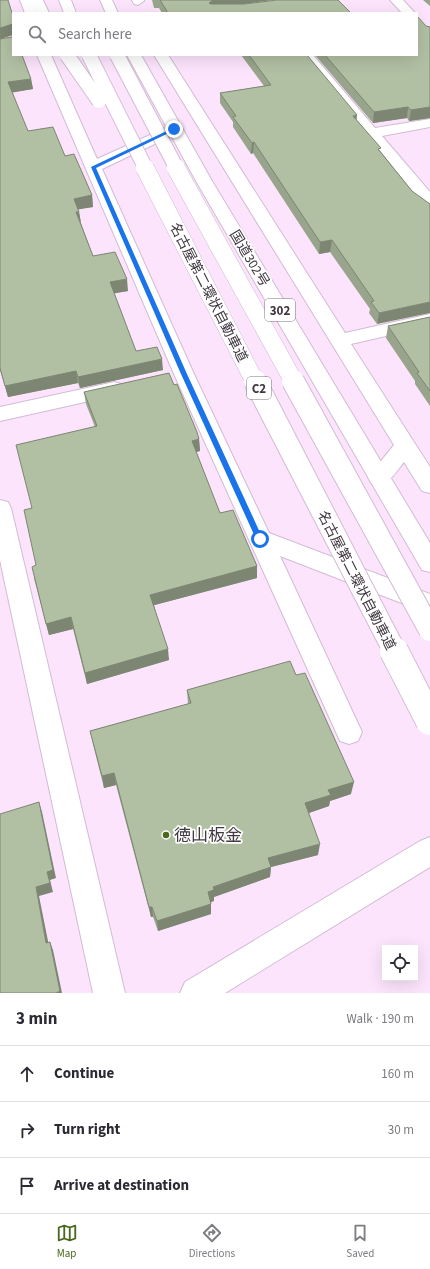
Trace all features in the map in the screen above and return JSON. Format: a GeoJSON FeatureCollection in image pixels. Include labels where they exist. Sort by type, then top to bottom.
{"type":"FeatureCollection","features":[{"type":"Feature","properties":{"kind":"main road"},"geometry":{"type":"LineString","coordinates":[[26,0],[31,12]]}},
{"type":"Feature","properties":{"kind":"main road"},"geometry":{"type":"LineString","coordinates":[[37,0],[43,12]]}},
{"type":"Feature","properties":{"kind":"main road"},"geometry":{"type":"LineString","coordinates":[[65,0],[70,12]]}},
{"type":"Feature","properties":{"kind":"main road"},"geometry":{"type":"LineString","coordinates":[[107,0],[112,12]]}},
{"type":"Feature","properties":{"kind":"main road"},"geometry":{"type":"LineString","coordinates":[[396,0],[408,12]]}},
{"type":"Feature","properties":{"kind":"main road"},"geometry":{"type":"LineString","coordinates":[[251,8],[269,6]]}},
{"type":"Feature","properties":{"kind":"main road"},"geometry":{"type":"LineString","coordinates":[[44,56],[93,167],[176,375],[260,539],[348,732]]}},
{"type":"Feature","properties":{"kind":"main road"},"geometry":{"type":"LineString","coordinates":[[68,56],[145,168]]}},
{"type":"Feature","properties":{"kind":"main road","name":"名古屋第二環状自動車道"},"geometry":{"type":"LineString","coordinates":[[89,56],[430,721]]}},
{"type":"Feature","properties":{"kind":"main road","name":"名古屋第二環状自動車道"},"geometry":{"type":"LineString","coordinates":[[118,56],[174,164],[430,630]]}},
{"type":"Feature","properties":{"kind":"main road"},"geometry":{"type":"LineString","coordinates":[[128,56],[174,164]]}},
{"type":"Feature","properties":{"kind":"main road","name":"国道302号"},"geometry":{"type":"LineString","coordinates":[[135,56],[174,129],[430,563]]}},
{"type":"Feature","properties":{"kind":"main road"},"geometry":{"type":"LineString","coordinates":[[163,56],[430,485]]}},
{"type":"Feature","properties":{"kind":"main road"},"geometry":{"type":"LineString","coordinates":[[307,56],[430,202]]}},
{"type":"Feature","properties":{"kind":"main road"},"geometry":{"type":"LineString","coordinates":[[151,85],[184,91]]}},
{"type":"Feature","properties":{"kind":"main road"},"geometry":{"type":"LineString","coordinates":[[372,133],[430,123]]}},
{"type":"Feature","properties":{"kind":"main road"},"geometry":{"type":"LineString","coordinates":[[93,167],[174,129]]}},
{"type":"Feature","properties":{"kind":"main road"},"geometry":{"type":"LineString","coordinates":[[340,340],[430,320]]}},
{"type":"Feature","properties":{"kind":"main road"},"geometry":{"type":"LineString","coordinates":[[0,414],[130,385]]}},
{"type":"Feature","properties":{"kind":"main road"},"geometry":{"type":"LineString","coordinates":[[379,477],[406,446]]}},
{"type":"Feature","properties":{"kind":"main road"},"geometry":{"type":"LineString","coordinates":[[0,508],[109,993]]}},
{"type":"Feature","properties":{"kind":"main road"},"geometry":{"type":"LineString","coordinates":[[260,539],[430,604]]}},
{"type":"Feature","properties":{"kind":"main road"},"geometry":{"type":"LineString","coordinates":[[196,993],[430,851]]}},
{"type":"Feature","properties":{"kind":"building"},"geometry":{"type":"Polygon","coordinates":[[[0,0],[8,0],[12,13],[12,24],[0,28],[0,0]]]}},
{"type":"Feature","properties":{"kind":"building"},"geometry":{"type":"Polygon","coordinates":[[[160,0],[213,0],[209,3],[244,4],[277,0],[338,0],[350,12],[167,12],[160,0]]]}},
{"type":"Feature","properties":{"kind":"building"},"geometry":{"type":"Polygon","coordinates":[[[418,17],[426,26],[430,27],[430,107],[411,110],[408,107],[374,112],[326,56],[418,56],[418,17]]]}},
{"type":"Feature","properties":{"kind":"building"},"geometry":{"type":"Polygon","coordinates":[[[12,37],[12,56],[22,56],[31,79],[8,82],[28,131],[53,127],[65,156],[74,154],[92,195],[74,199],[79,212],[76,212],[93,256],[115,252],[127,279],[110,282],[136,351],[157,347],[162,359],[78,377],[76,371],[5,386],[0,368],[0,39],[12,37]]]}},
{"type":"Feature","properties":{"kind":"building"},"geometry":{"type":"Polygon","coordinates":[[[250,56],[308,56],[357,115],[353,116],[381,148],[378,149],[412,191],[430,204],[430,302],[379,313],[371,302],[374,301],[332,240],[320,242],[254,142],[252,143],[233,117],[236,116],[220,93],[271,85],[250,56]]]}},
{"type":"Feature","properties":{"kind":"building"},"geometry":{"type":"Polygon","coordinates":[[[430,317],[430,391],[388,326],[430,317]]]}},
{"type":"Feature","properties":{"kind":"building"},"geometry":{"type":"Polygon","coordinates":[[[169,373],[174,385],[177,384],[197,432],[199,439],[192,441],[220,513],[233,510],[257,566],[150,595],[168,649],[85,673],[71,617],[46,624],[32,567],[36,565],[24,510],[32,508],[16,445],[97,426],[84,392],[169,373]]]}},
{"type":"Feature","properties":{"kind":"building"},"geometry":{"type":"Polygon","coordinates":[[[290,661],[296,675],[305,673],[354,782],[328,790],[331,795],[305,803],[320,844],[268,858],[271,867],[213,887],[214,890],[208,892],[211,904],[157,921],[152,907],[149,907],[114,773],[102,776],[90,731],[191,703],[187,690],[290,661]]]}},
{"type":"Feature","properties":{"kind":"building"},"geometry":{"type":"Polygon","coordinates":[[[39,802],[53,870],[47,872],[50,883],[36,887],[46,943],[50,942],[60,991],[56,993],[0,993],[0,814],[39,802]]]}},
{"type":"Feature","properties":{"kind":"place","name":"徳山板金"},"geometry":{"type":"Point","coordinates":[166,835]}},
{"type":"Feature","properties":{"kind":"route"},"geometry":{"type":"LineString","coordinates":[[174,129],[93,167],[184,374],[260,539]]}}]}
